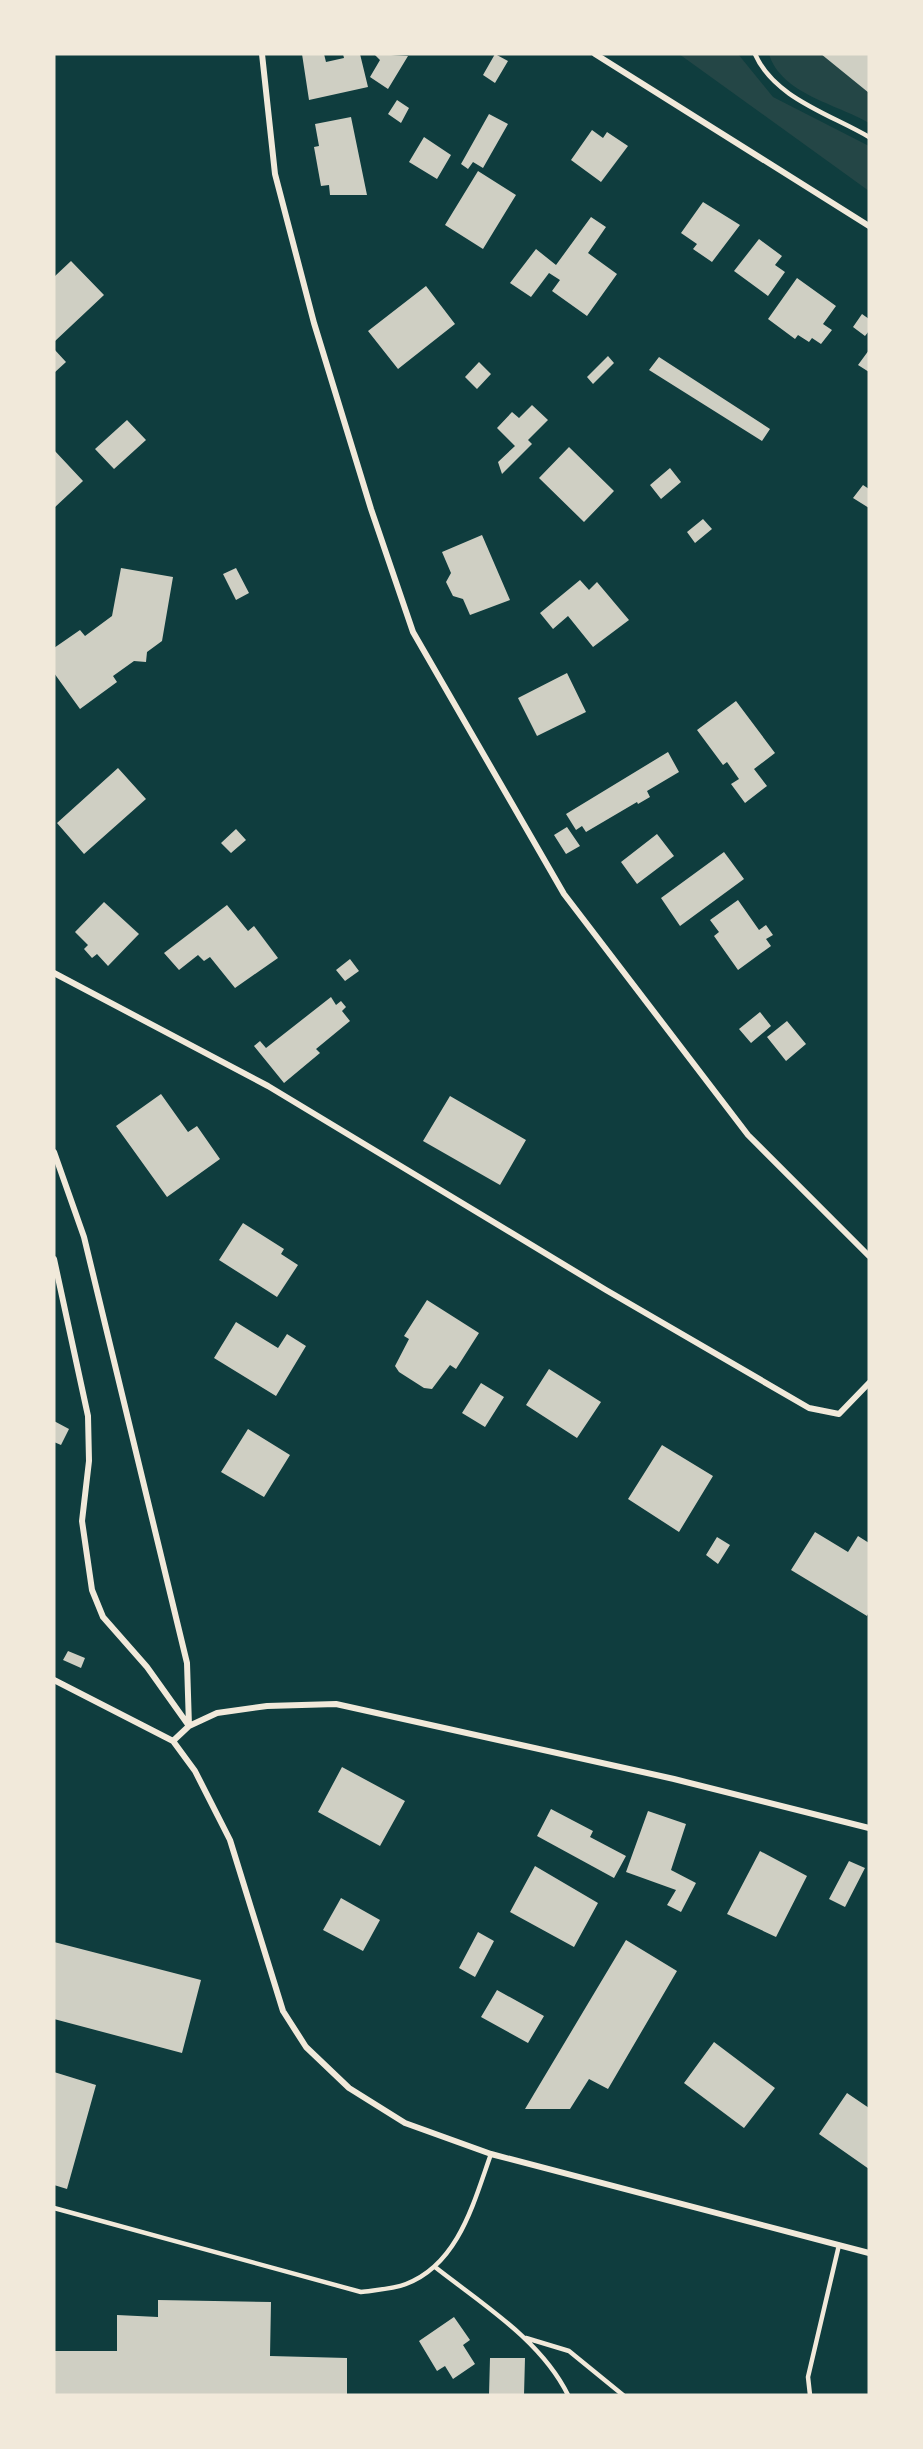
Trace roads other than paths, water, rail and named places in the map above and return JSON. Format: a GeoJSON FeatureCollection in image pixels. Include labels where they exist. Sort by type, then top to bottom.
{"type":"FeatureCollection","features":[{"type":"Feature","properties":{"kind":"street"},"geometry":{"type":"LineString","coordinates":[[262,54],[275,174],[314,323],[371,509],[413,632],[564,894],[748,1135],[869,1256]]}},
{"type":"Feature","properties":{"kind":"street"},"geometry":{"type":"LineString","coordinates":[[595,54],[869,226]]}},
{"type":"Feature","properties":{"kind":"street"},"geometry":{"type":"LineString","coordinates":[[54,973],[268,1086],[606,1290],[809,1408],[839,1414],[869,1383]]}},
{"type":"Feature","properties":{"kind":"street"},"geometry":{"type":"LineString","coordinates":[[54,1154],[84,1237],[184,1652],[189,1726]]}},
{"type":"Feature","properties":{"kind":"street"},"geometry":{"type":"LineString","coordinates":[[54,1259],[88,1416],[89,1461],[82,1521],[92,1590],[103,1617],[147,1667],[189,1726]]}},
{"type":"Feature","properties":{"kind":"street"},"geometry":{"type":"LineString","coordinates":[[54,1680],[172,1741],[195,1771],[230,1840],[283,2011],[306,2047],[349,2088],[405,2123],[491,2154],[869,2253]]}},
{"type":"Feature","properties":{"kind":"street"},"geometry":{"type":"LineString","coordinates":[[172,1741],[189,1726],[217,1713],[267,1706],[336,1704],[674,1779],[869,1828]]}},
{"type":"Feature","properties":{"kind":"lane"},"geometry":{"type":"LineString","coordinates":[[755,54],[761,68],[790,95],[869,137]]}},
{"type":"Feature","properties":{"kind":"lane"},"geometry":{"type":"LineString","coordinates":[[54,2208],[361,2292],[406,2284],[435,2267],[458,2239],[491,2154]]}},
{"type":"Feature","properties":{"kind":"lane"},"geometry":{"type":"LineString","coordinates":[[810,2395],[808,2377],[838,2245]]}},
{"type":"Feature","properties":{"kind":"lane"},"geometry":{"type":"LineString","coordinates":[[435,2267],[524,2338],[561,2381],[568,2395]]}},
{"type":"Feature","properties":{"kind":"lane"},"geometry":{"type":"LineString","coordinates":[[524,2338],[569,2351],[623,2395]]}}]}
